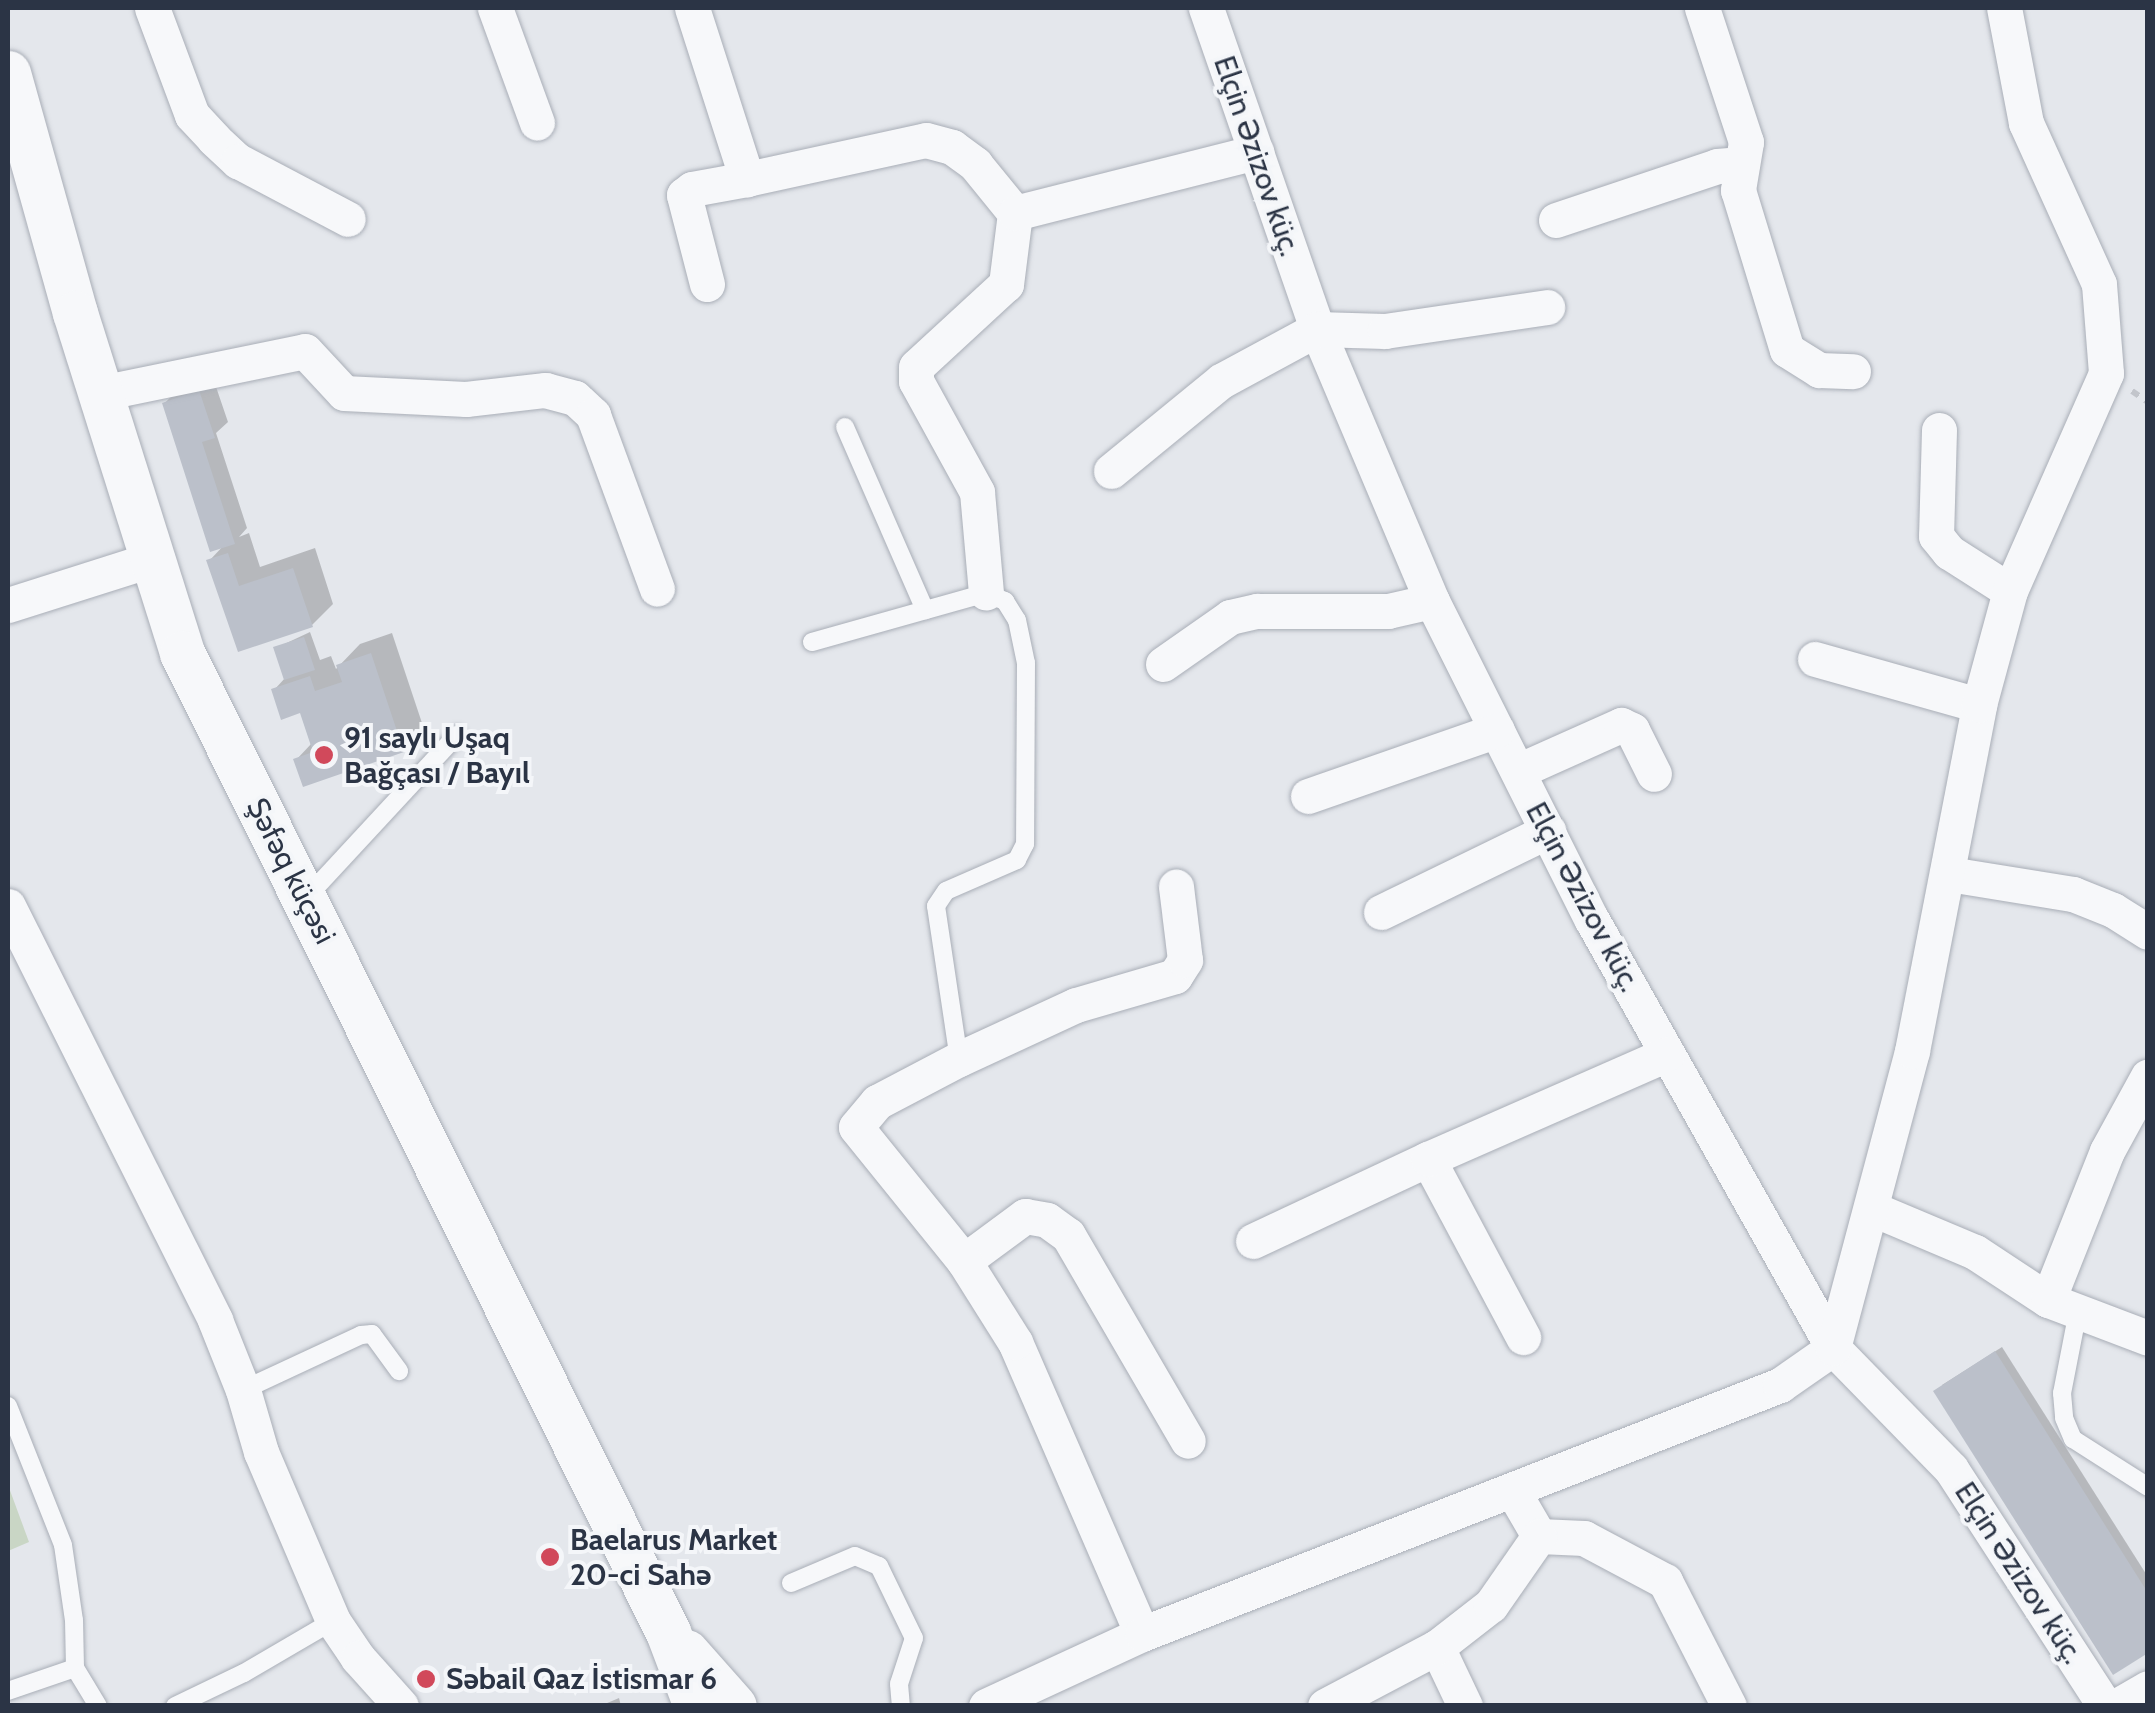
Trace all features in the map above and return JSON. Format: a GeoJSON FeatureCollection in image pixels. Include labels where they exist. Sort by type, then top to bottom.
{"type":"FeatureCollection","features":[{"type":"Feature","properties":{"kind":"street"},"geometry":{"type":"LineString","coordinates":[[152,8],[192,114],[214,139],[238,161],[348,219]]}},
{"type":"Feature","properties":{"kind":"street"},"geometry":{"type":"LineString","coordinates":[[496,8],[536,123]]}},
{"type":"Feature","properties":{"kind":"street"},"geometry":{"type":"LineString","coordinates":[[692,8],[747,179]]}},
{"type":"Feature","properties":{"kind":"street","name":"Elçin Əzizov küç."},"geometry":{"type":"LineString","coordinates":[[1206,8],[1318,329],[1432,601],[1548,831],[1833,1348],[1952,1469],[2105,1706]]}},
{"type":"Feature","properties":{"kind":"street"},"geometry":{"type":"LineString","coordinates":[[1702,8],[1746,142],[1738,190],[1787,350],[1820,370],[1853,371]]}},
{"type":"Feature","properties":{"kind":"street"},"geometry":{"type":"LineString","coordinates":[[986,1706],[1142,1634],[1780,1385],[1833,1348],[1873,1208],[1949,874],[1979,704],[2010,590],[2106,372],[2099,284],[2026,123],[2004,8]]}},
{"type":"Feature","properties":{"kind":"street","name":"Şəfəq küçəsi"},"geometry":{"type":"LineString","coordinates":[[8,73],[182,653],[668,1632]]}},
{"type":"Feature","properties":{"kind":"street"},"geometry":{"type":"LineString","coordinates":[[706,284],[684,195],[692,189],[926,140],[952,147],[975,164],[1014,213],[1006,284],[916,367],[916,381],[977,492],[986,592]]}},
{"type":"Feature","properties":{"kind":"street"},"geometry":{"type":"LineString","coordinates":[[1014,213],[1256,152]]}},
{"type":"Feature","properties":{"kind":"street"},"geometry":{"type":"LineString","coordinates":[[1556,220],[1717,166],[1742,164]]}},
{"type":"Feature","properties":{"kind":"street"},"geometry":{"type":"LineString","coordinates":[[1111,471],[1220,381],[1318,329],[1385,331],[1547,307]]}},
{"type":"Feature","properties":{"kind":"street"},"geometry":{"type":"LineString","coordinates":[[101,393],[305,351],[344,393],[466,399],[545,390],[575,398],[593,415],[658,589]]}},
{"type":"Feature","properties":{"kind":"street"},"geometry":{"type":"LineString","coordinates":[[1939,430],[1936,536],[1949,552],[2010,590]]}},
{"type":"Feature","properties":{"kind":"street"},"geometry":{"type":"LineString","coordinates":[[8,605],[153,559]]}},
{"type":"Feature","properties":{"kind":"street"},"geometry":{"type":"LineString","coordinates":[[1163,664],[1230,617],[1257,611],[1388,611],[1432,601]]}},
{"type":"Feature","properties":{"kind":"street"},"geometry":{"type":"LineString","coordinates":[[1815,659],[1979,704]]}},
{"type":"Feature","properties":{"kind":"street"},"geometry":{"type":"LineString","coordinates":[[1518,771],[1621,725],[1632,730],[1654,774]]}},
{"type":"Feature","properties":{"kind":"street"},"geometry":{"type":"LineString","coordinates":[[1308,796],[1497,730]]}},
{"type":"Feature","properties":{"kind":"street"},"geometry":{"type":"LineString","coordinates":[[1381,912],[1548,831]]}},
{"type":"Feature","properties":{"kind":"street"},"geometry":{"type":"LineString","coordinates":[[1949,874],[2072,894],[2113,910],[2148,932]]}},
{"type":"Feature","properties":{"kind":"street"},"geometry":{"type":"LineString","coordinates":[[1142,1634],[1014,1342],[964,1261],[856,1127],[877,1102],[958,1059],[1076,1005],[1175,976],[1186,960],[1176,887]]}},
{"type":"Feature","properties":{"kind":"street"},"geometry":{"type":"LineString","coordinates":[[8,906],[215,1320],[243,1390],[261,1452],[334,1621],[401,1706]]}},
{"type":"Feature","properties":{"kind":"street"},"geometry":{"type":"LineString","coordinates":[[1253,1242],[1428,1159],[1668,1054]]}},
{"type":"Feature","properties":{"kind":"street"},"geometry":{"type":"LineString","coordinates":[[2064,1306],[2107,1151],[2148,1076]]}},
{"type":"Feature","properties":{"kind":"street"},"geometry":{"type":"LineString","coordinates":[[1428,1159],[1523,1337]]}},
{"type":"Feature","properties":{"kind":"street"},"geometry":{"type":"LineString","coordinates":[[1873,1208],[1975,1252],[2064,1306],[2148,1338]]}},
{"type":"Feature","properties":{"kind":"street"},"geometry":{"type":"LineString","coordinates":[[964,1261],[1025,1216],[1047,1220],[1068,1235],[1188,1441]]}},
{"type":"Feature","properties":{"kind":"street"},"geometry":{"type":"LineString","coordinates":[[1514,1492],[1539,1536]]}},
{"type":"Feature","properties":{"kind":"street"},"geometry":{"type":"LineString","coordinates":[[1325,1706],[1437,1648],[1491,1604],[1539,1536]]}},
{"type":"Feature","properties":{"kind":"street"},"geometry":{"type":"LineString","coordinates":[[1539,1536],[1584,1538],[1665,1581],[1729,1706]]}},
{"type":"Feature","properties":{"kind":"street"},"geometry":{"type":"LineString","coordinates":[[668,1632],[696,1706]]}},
{"type":"Feature","properties":{"kind":"street"},"geometry":{"type":"LineString","coordinates":[[668,1632],[734,1706]]}},
{"type":"Feature","properties":{"kind":"street"},"geometry":{"type":"LineString","coordinates":[[1437,1648],[1465,1706]]}},
{"type":"Feature","properties":{"kind":"street"},"geometry":{"type":"LineString","coordinates":[[2117,1706],[2148,1688]]}},
{"type":"Feature","properties":{"kind":"lane"},"geometry":{"type":"LineString","coordinates":[[846,427],[925,610]]}},
{"type":"Feature","properties":{"kind":"lane"},"geometry":{"type":"LineString","coordinates":[[812,642],[986,592],[1006,602],[1017,620],[1026,664],[1025,844],[1017,860],[946,891],[936,906],[958,1059]]}},
{"type":"Feature","properties":{"kind":"lane"},"geometry":{"type":"LineString","coordinates":[[305,899],[457,735]]}},
{"type":"Feature","properties":{"kind":"lane"},"geometry":{"type":"LineString","coordinates":[[2064,1306],[2062,1394],[2064,1418],[2073,1439],[2148,1487]]}},
{"type":"Feature","properties":{"kind":"lane"},"geometry":{"type":"LineString","coordinates":[[243,1390],[361,1335],[372,1334],[398,1371]]}},
{"type":"Feature","properties":{"kind":"lane"},"geometry":{"type":"LineString","coordinates":[[8,1406],[63,1545],[74,1620],[75,1668],[98,1706]]}},
{"type":"Feature","properties":{"kind":"lane"},"geometry":{"type":"LineString","coordinates":[[792,1583],[855,1556],[879,1566],[914,1638],[900,1684],[901,1706]]}},
{"type":"Feature","properties":{"kind":"lane"},"geometry":{"type":"LineString","coordinates":[[176,1706],[244,1673],[334,1621]]}},
{"type":"Feature","properties":{"kind":"lane"},"geometry":{"type":"LineString","coordinates":[[8,1692],[75,1668]]}},
{"type":"Feature","properties":{"kind":"green space"},"geometry":{"type":"Polygon","coordinates":[[[8,1485],[29,1542],[8,1551],[8,1485]]]}},
{"type":"Feature","properties":{"kind":"building"},"geometry":{"type":"Polygon","coordinates":[[[199,390],[215,438],[202,442],[235,544],[210,552],[162,403],[199,390]]]}},
{"type":"Feature","properties":{"kind":"building"},"geometry":{"type":"Polygon","coordinates":[[[228,553],[239,586],[293,568],[313,627],[238,652],[206,560],[228,553]]]}},
{"type":"Feature","properties":{"kind":"building"},"geometry":{"type":"Polygon","coordinates":[[[304,637],[315,670],[284,680],[273,647],[304,637]]]}},
{"type":"Feature","properties":{"kind":"building"},"geometry":{"type":"Polygon","coordinates":[[[371,653],[404,752],[303,787],[293,759],[313,752],[300,713],[281,720],[271,689],[310,676],[315,691],[342,682],[336,665],[371,653]]]}},
{"type":"Feature","properties":{"kind":"building"},"geometry":{"type":"Polygon","coordinates":[[[1995,1351],[2148,1593],[2148,1653],[2113,1675],[1933,1391],[1995,1351]]]}},
{"type":"Feature","properties":{"kind":"place","name":"91 saylı Uşaq Bağçası / Bayıl"},"geometry":{"type":"Point","coordinates":[324,755]}},
{"type":"Feature","properties":{"kind":"place","name":"Baelarus Market 20-ci Sahə"},"geometry":{"type":"Point","coordinates":[550,1557]}},
{"type":"Feature","properties":{"kind":"place","name":"Səbail Qaz İstismar 6"},"geometry":{"type":"Point","coordinates":[426,1679]}}]}
